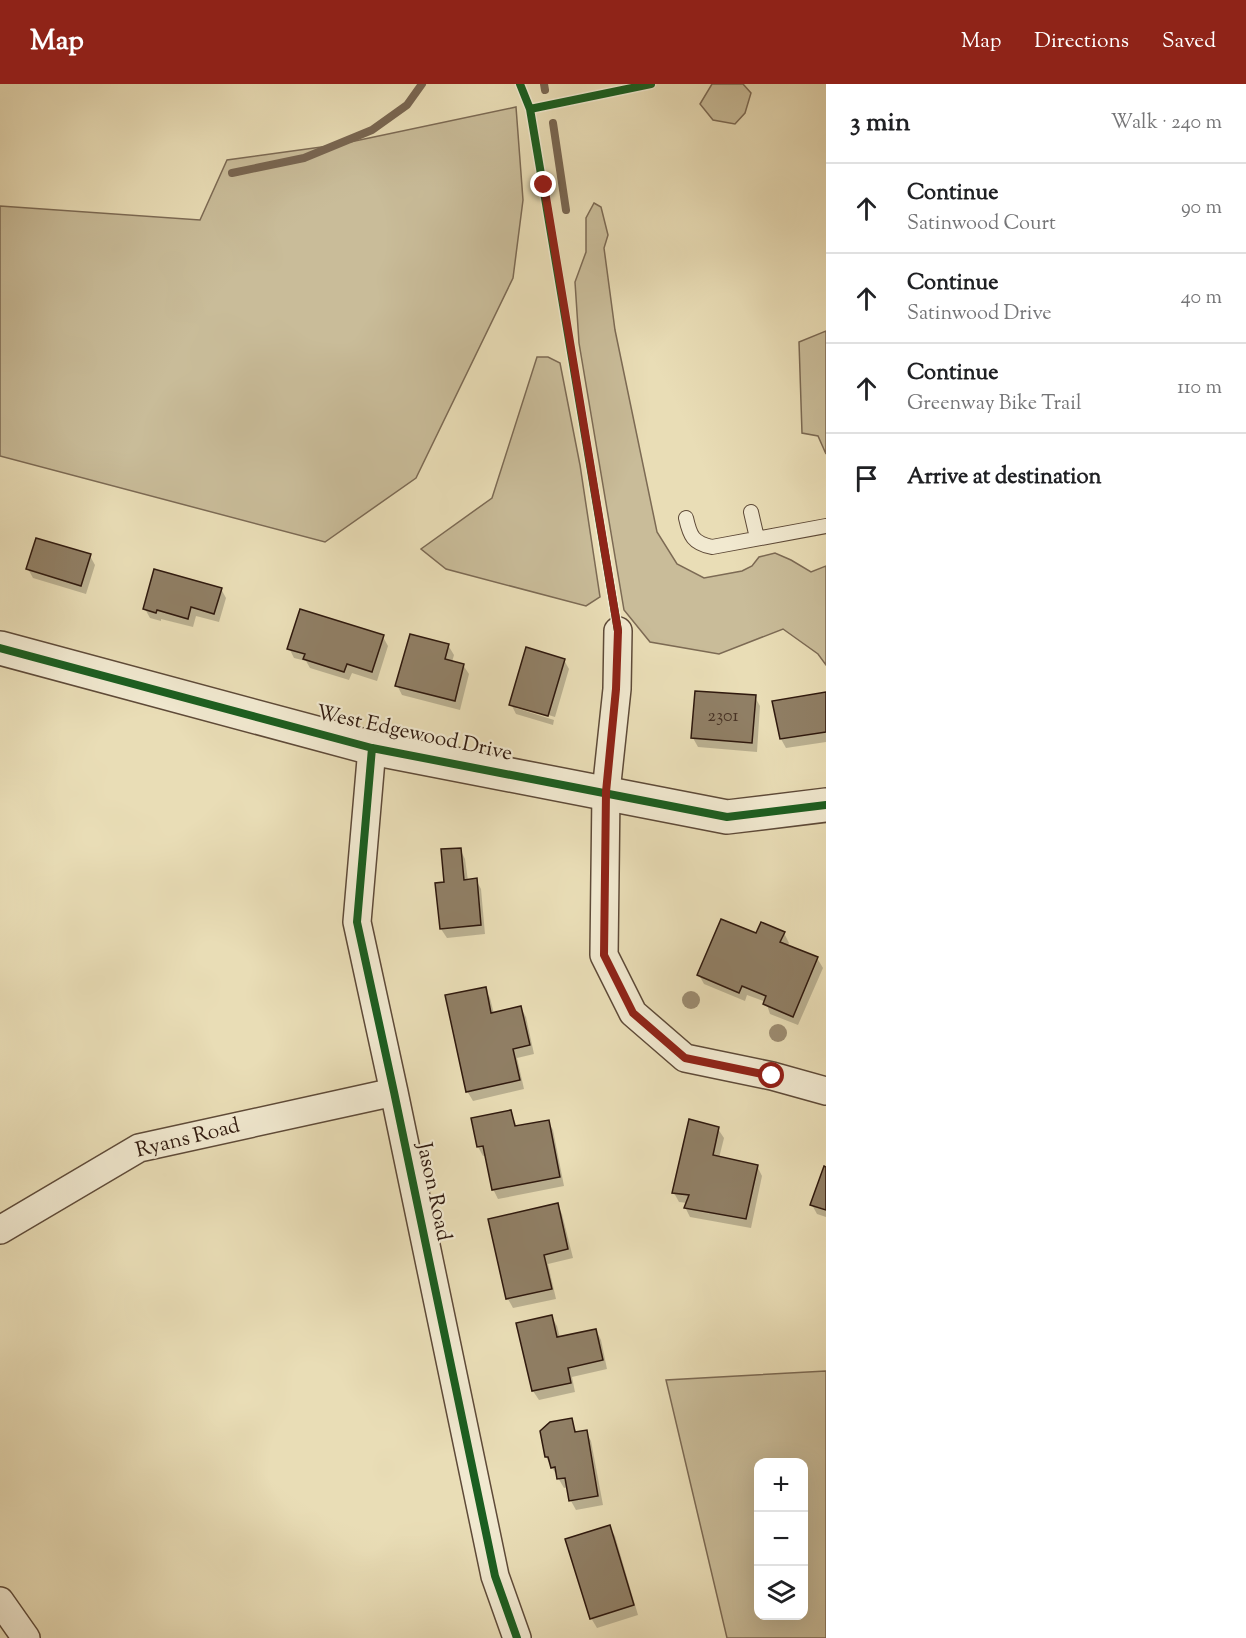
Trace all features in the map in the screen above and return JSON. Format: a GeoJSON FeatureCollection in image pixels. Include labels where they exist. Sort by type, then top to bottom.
{"type":"FeatureCollection","features":[{"type":"Feature","properties":{"kind":"street"},"geometry":{"type":"LineString","coordinates":[[618,631],[616,689],[606,792],[604,955],[633,1013],[685,1058],[772,1076],[826,1091]]}},
{"type":"Feature","properties":{"kind":"street","name":"West Edgewood Drive"},"geometry":{"type":"LineString","coordinates":[[3,655],[372,748],[727,817],[826,805]]}},
{"type":"Feature","properties":{"kind":"street","name":"Jason Road"},"geometry":{"type":"LineString","coordinates":[[372,748],[357,922],[495,1575],[517,1638]]}},
{"type":"Feature","properties":{"kind":"street","name":"Ryans Road"},"geometry":{"type":"LineString","coordinates":[[0,1230],[139,1148],[394,1092]]}},
{"type":"Feature","properties":{"kind":"street"},"geometry":{"type":"LineString","coordinates":[[0,1600],[26,1638]]}},
{"type":"Feature","properties":{"kind":"lane"},"geometry":{"type":"LineString","coordinates":[[751,512],[757,538]]}},
{"type":"Feature","properties":{"kind":"lane"},"geometry":{"type":"LineString","coordinates":[[686,518],[693,539],[701,545],[712,547],[826,526]]}},
{"type":"Feature","properties":{"kind":"shaded area"},"geometry":{"type":"Polygon","coordinates":[[[712,84],[743,84],[751,93],[745,113],[735,124],[713,120],[700,104],[712,84]]]}},
{"type":"Feature","properties":{"kind":"shaded area"},"geometry":{"type":"Polygon","coordinates":[[[516,107],[523,200],[513,278],[416,478],[325,542],[0,456],[0,206],[200,220],[227,160],[336,145],[516,107]]]}},
{"type":"Feature","properties":{"kind":"shaded area"},"geometry":{"type":"Polygon","coordinates":[[[594,203],[601,207],[608,235],[604,248],[615,330],[657,532],[677,564],[704,578],[742,571],[752,566],[759,557],[775,553],[811,572],[826,566],[826,665],[818,654],[783,629],[719,654],[650,642],[624,610],[579,343],[575,282],[586,252],[586,218],[594,203]]]}},
{"type":"Feature","properties":{"kind":"shaded area"},"geometry":{"type":"Polygon","coordinates":[[[826,331],[826,454],[818,436],[802,433],[799,342],[826,331]]]}},
{"type":"Feature","properties":{"kind":"shaded area"},"geometry":{"type":"Polygon","coordinates":[[[537,357],[548,357],[560,363],[580,465],[600,597],[586,606],[446,569],[421,549],[492,498],[537,357]]]}},
{"type":"Feature","properties":{"kind":"shaded area"},"geometry":{"type":"Polygon","coordinates":[[[826,1371],[826,1638],[727,1638],[666,1380],[826,1371]]]}},
{"type":"Feature","properties":{"kind":"building"},"geometry":{"type":"Polygon","coordinates":[[[36,538],[91,554],[81,586],[26,569],[36,538]]]}},
{"type":"Feature","properties":{"kind":"building"},"geometry":{"type":"Polygon","coordinates":[[[154,569],[222,588],[214,614],[191,607],[188,619],[157,610],[156,613],[143,609],[154,569]]]}},
{"type":"Feature","properties":{"kind":"building"},"geometry":{"type":"Polygon","coordinates":[[[300,609],[384,635],[372,672],[347,664],[344,672],[303,659],[305,654],[287,649],[300,609]]]}},
{"type":"Feature","properties":{"kind":"building"},"geometry":{"type":"Polygon","coordinates":[[[410,634],[449,644],[445,659],[464,664],[455,701],[395,686],[410,634]]]}},
{"type":"Feature","properties":{"kind":"building"},"geometry":{"type":"Polygon","coordinates":[[[526,647],[565,659],[548,716],[509,705],[526,647]]]}},
{"type":"Feature","properties":{"kind":"building"},"geometry":{"type":"Polygon","coordinates":[[[695,691],[756,695],[752,743],[691,738],[695,691]]]}},
{"type":"Feature","properties":{"kind":"building"},"geometry":{"type":"Polygon","coordinates":[[[826,692],[826,732],[780,739],[772,701],[826,692]]]}},
{"type":"Feature","properties":{"kind":"building"},"geometry":{"type":"Polygon","coordinates":[[[461,848],[464,880],[477,878],[481,925],[440,929],[435,883],[444,882],[441,849],[461,848]]]}},
{"type":"Feature","properties":{"kind":"building"},"geometry":{"type":"Polygon","coordinates":[[[721,919],[756,933],[761,922],[785,932],[780,942],[818,957],[793,1017],[763,1004],[766,996],[742,986],[739,993],[697,975],[721,919]]]}},
{"type":"Feature","properties":{"kind":"building"},"geometry":{"type":"Polygon","coordinates":[[[486,987],[491,1013],[521,1006],[530,1045],[513,1049],[520,1080],[466,1092],[445,995],[486,987]]]}},
{"type":"Feature","properties":{"kind":"building"},"geometry":{"type":"Polygon","coordinates":[[[511,1110],[515,1126],[549,1120],[560,1177],[492,1190],[483,1146],[477,1147],[471,1118],[511,1110]]]}},
{"type":"Feature","properties":{"kind":"building"},"geometry":{"type":"Polygon","coordinates":[[[689,1119],[719,1127],[713,1155],[758,1165],[746,1219],[684,1208],[689,1195],[672,1193],[689,1119]]]}},
{"type":"Feature","properties":{"kind":"building"},"geometry":{"type":"Polygon","coordinates":[[[824,1166],[826,1167],[826,1210],[810,1205],[824,1166]]]}},
{"type":"Feature","properties":{"kind":"building"},"geometry":{"type":"Polygon","coordinates":[[[558,1203],[568,1249],[544,1255],[552,1289],[506,1299],[488,1219],[558,1203]]]}},
{"type":"Feature","properties":{"kind":"building"},"geometry":{"type":"Polygon","coordinates":[[[552,1315],[557,1337],[596,1329],[603,1360],[568,1368],[571,1383],[532,1391],[516,1323],[552,1315]]]}},
{"type":"Feature","properties":{"kind":"building"},"geometry":{"type":"Polygon","coordinates":[[[572,1418],[575,1432],[587,1430],[598,1496],[569,1501],[565,1478],[557,1479],[555,1467],[551,1468],[548,1457],[545,1457],[540,1431],[550,1422],[572,1418]]]}},
{"type":"Feature","properties":{"kind":"building"},"geometry":{"type":"Polygon","coordinates":[[[610,1525],[634,1605],[590,1619],[565,1539],[610,1525]]]}},
{"type":"Feature","properties":{"kind":"waterway"},"geometry":{"type":"LineString","coordinates":[[232,173],[304,158],[372,130],[407,105],[422,84]]}},
{"type":"Feature","properties":{"kind":"waterway"},"geometry":{"type":"LineString","coordinates":[[544,84],[545,90]]}},
{"type":"Feature","properties":{"kind":"waterway"},"geometry":{"type":"LineString","coordinates":[[553,123],[566,210]]}},
{"type":"Feature","properties":{"kind":"cycle path"},"geometry":{"type":"LineString","coordinates":[[520,84],[530,109],[618,631]]}},
{"type":"Feature","properties":{"kind":"cycle path"},"geometry":{"type":"LineString","coordinates":[[530,109],[651,84]]}},
{"type":"Feature","properties":{"kind":"cycle path"},"geometry":{"type":"LineString","coordinates":[[0,648],[372,748],[727,817],[826,805]]}},
{"type":"Feature","properties":{"kind":"cycle path"},"geometry":{"type":"LineString","coordinates":[[372,748],[357,922],[495,1576],[517,1638]]}},
{"type":"Feature","properties":{"kind":"route"},"geometry":{"type":"LineString","coordinates":[[544,185],[618,631],[616,689],[606,792],[604,955],[633,1013],[685,1058],[772,1076]]}}]}
